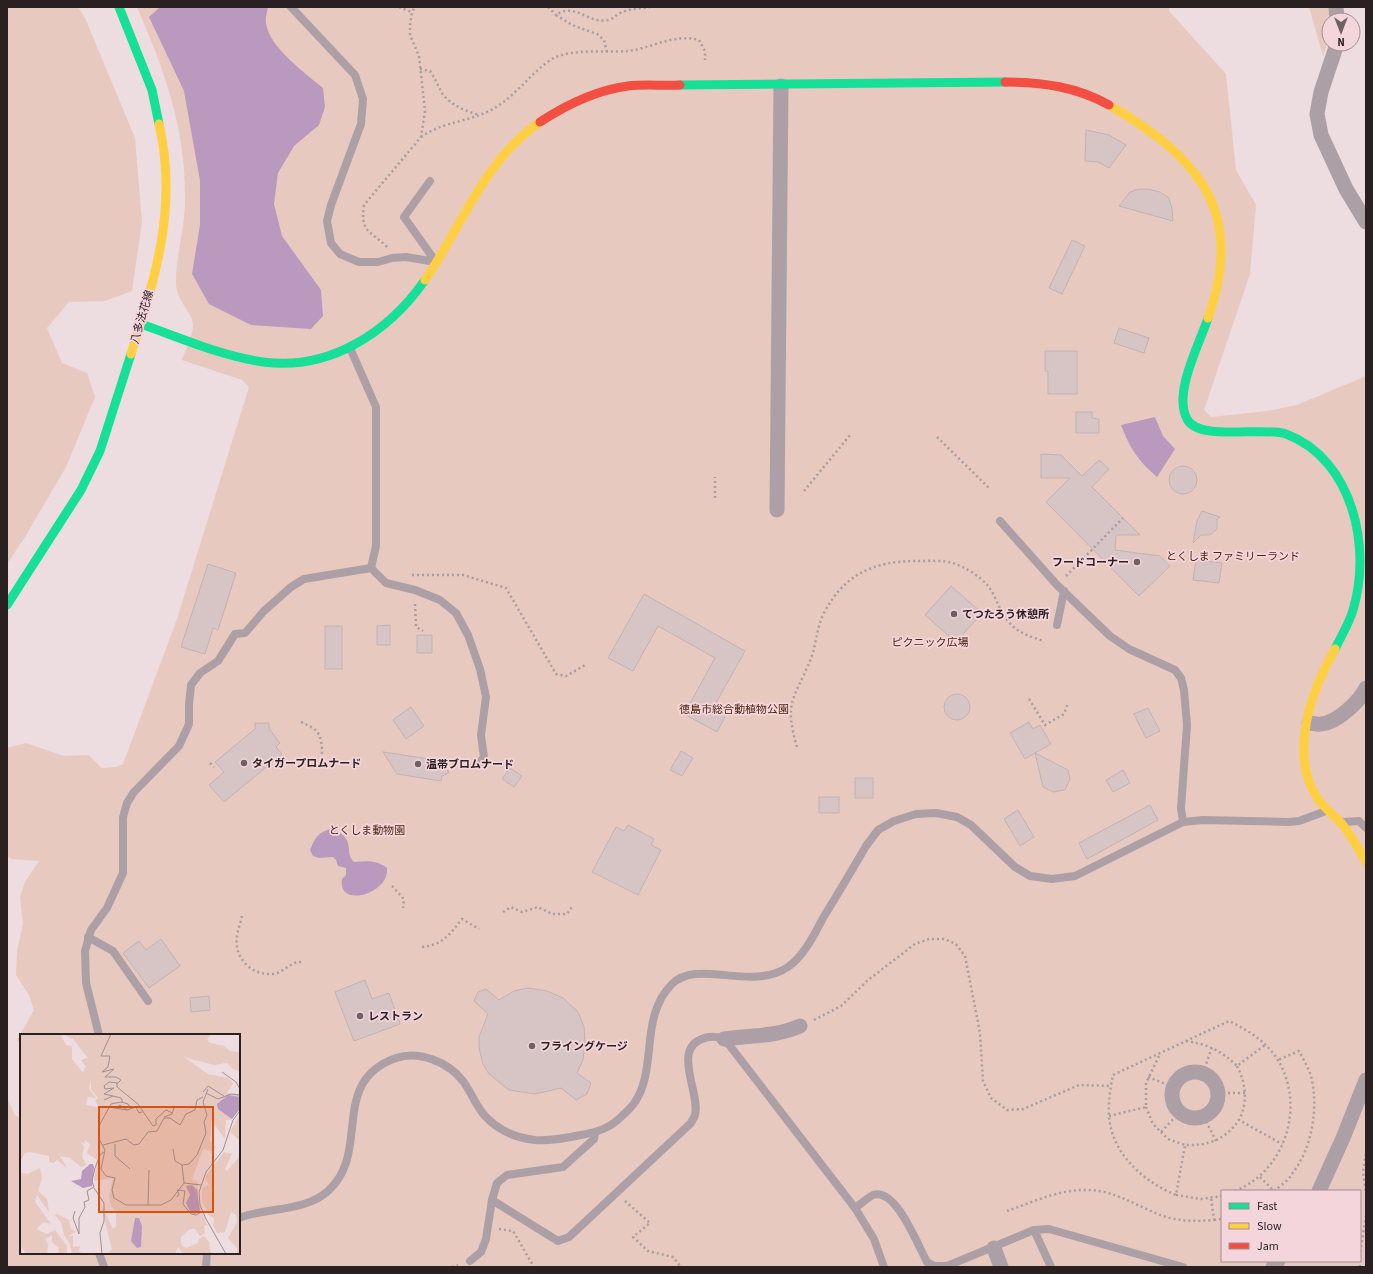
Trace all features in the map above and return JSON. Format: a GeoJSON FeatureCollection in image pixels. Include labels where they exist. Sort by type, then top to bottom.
{"type":"FeatureCollection","features":[{"type":"Feature","properties":{"kind":"street","name":"八多法花線"},"geometry":{"type":"LineString","coordinates":[[7,605],[82,490],[100,451],[141,324],[163,241],[167,197],[164,144],[152,90],[122,8]]}},
{"type":"Feature","properties":{"kind":"street"},"geometry":{"type":"LineString","coordinates":[[1334,52],[1321,92],[1317,114],[1320,135],[1346,188],[1366,222]]}},
{"type":"Feature","properties":{"kind":"street"},"geometry":{"type":"LineString","coordinates":[[141,324],[250,360],[281,363],[316,360],[350,348],[382,330],[406,307],[436,262],[482,184],[509,148],[551,113],[595,94],[628,86],[781,86],[1030,82],[1054,84],[1093,96],[1111,106],[1172,147],[1191,167],[1206,188],[1216,211],[1221,238],[1222,264],[1218,288],[1182,389],[1181,402],[1183,414],[1189,422],[1198,429],[1205,431],[1273,431],[1293,436],[1312,449],[1341,482],[1349,499],[1356,521],[1359,543],[1359,564],[1353,609],[1324,670],[1315,694],[1304,753],[1306,776],[1316,795],[1327,811],[1340,822],[1355,842],[1366,862]]}},
{"type":"Feature","properties":{"kind":"street"},"geometry":{"type":"LineString","coordinates":[[777,510],[781,86]]}},
{"type":"Feature","properties":{"kind":"street"},"geometry":{"type":"LineString","coordinates":[[1309,722],[1322,725],[1345,713],[1362,697],[1366,688]]}},
{"type":"Feature","properties":{"kind":"street"},"geometry":{"type":"LineString","coordinates":[[724,1039],[764,1036],[788,1032],[800,1026]]}},
{"type":"Feature","properties":{"kind":"street"},"geometry":{"type":"LineString","coordinates":[[1189,1072],[1203,1073],[1213,1080],[1218,1093],[1216,1105],[1204,1117],[1193,1118],[1184,1116],[1172,1101],[1173,1087],[1180,1076],[1189,1072]]}},
{"type":"Feature","properties":{"kind":"street"},"geometry":{"type":"LineString","coordinates":[[1318,1190],[1343,1138],[1366,1080]]}},
{"type":"Feature","properties":{"kind":"street"},"geometry":{"type":"LineString","coordinates":[[994,1248],[1001,1267]]}},
{"type":"Feature","properties":{"kind":"lane"},"geometry":{"type":"LineString","coordinates":[[292,7],[355,75],[363,100],[361,124],[331,205],[327,221],[331,243],[340,254],[359,262],[378,262],[392,258],[406,257],[436,262]]}},
{"type":"Feature","properties":{"kind":"lane"},"geometry":{"type":"LineString","coordinates":[[430,181],[404,217],[436,262]]}},
{"type":"Feature","properties":{"kind":"lane"},"geometry":{"type":"LineString","coordinates":[[350,348],[376,407],[376,546],[371,568]]}},
{"type":"Feature","properties":{"kind":"lane"},"geometry":{"type":"LineString","coordinates":[[1000,521],[1057,584],[1110,636],[1130,649],[1175,670],[1181,678],[1184,690],[1187,725],[1181,808],[1183,822]]}},
{"type":"Feature","properties":{"kind":"lane"},"geometry":{"type":"LineString","coordinates":[[371,568],[386,583],[415,590],[440,600],[456,613],[468,635],[480,669],[486,697],[481,735],[484,757],[478,764]]}},
{"type":"Feature","properties":{"kind":"lane"},"geometry":{"type":"LineString","coordinates":[[99,1034],[86,984],[85,957],[88,938],[107,908],[123,873],[123,817],[127,803],[134,792],[179,746],[189,724],[189,704],[192,685],[200,673],[218,661],[235,634],[246,633],[264,611],[304,579],[371,568]]}},
{"type":"Feature","properties":{"kind":"lane"},"geometry":{"type":"LineString","coordinates":[[1056,625],[1064,591]]}},
{"type":"Feature","properties":{"kind":"lane"},"geometry":{"type":"LineString","coordinates":[[240,1218],[302,1204],[327,1192],[345,1169],[352,1133],[354,1105],[359,1088],[366,1077],[379,1067],[397,1058],[417,1055],[434,1060],[450,1068],[463,1081],[483,1114],[495,1125],[514,1135],[536,1140],[569,1137],[595,1133],[613,1125],[635,1103],[644,1082],[654,1015],[661,996],[674,982],[688,975],[703,973],[752,978],[772,975],[788,967],[804,951],[866,846],[878,830],[894,821],[916,814],[936,813],[957,817],[971,825],[1015,867],[1030,876],[1052,879],[1076,876],[1183,822],[1203,820],[1289,822],[1299,821],[1327,811]]}},
{"type":"Feature","properties":{"kind":"lane"},"geometry":{"type":"LineString","coordinates":[[1340,822],[1362,820],[1366,828]]}},
{"type":"Feature","properties":{"kind":"lane"},"geometry":{"type":"LineString","coordinates":[[88,938],[113,951],[148,1001]]}},
{"type":"Feature","properties":{"kind":"lane"},"geometry":{"type":"LineString","coordinates":[[492,1200],[558,1241],[569,1237],[691,1123],[695,1115],[696,1104],[688,1061],[692,1048],[700,1039],[712,1037],[724,1039],[855,1208],[874,1239],[884,1267]]}},
{"type":"Feature","properties":{"kind":"lane"},"geometry":{"type":"LineString","coordinates":[[470,1261],[481,1252],[486,1239],[492,1200],[497,1182],[507,1175],[564,1167],[594,1140],[595,1133]]}},
{"type":"Feature","properties":{"kind":"lane"},"geometry":{"type":"LineString","coordinates":[[855,1208],[874,1195],[882,1195],[894,1201],[927,1262],[934,1266],[947,1266],[994,1248],[1034,1230],[1049,1229],[1169,1265],[1183,1267]]}},
{"type":"Feature","properties":{"kind":"lane"},"geometry":{"type":"LineString","coordinates":[[1034,1230],[1051,1267]]}},
{"type":"Feature","properties":{"kind":"lane"},"geometry":{"type":"LineString","coordinates":[[100,1254],[104,1267]]}},
{"type":"Feature","properties":{"kind":"lane"},"geometry":{"type":"LineString","coordinates":[[206,1267],[207,1254]]}},
{"type":"Feature","properties":{"kind":"path"},"geometry":{"type":"LineString","coordinates":[[399,7],[412,12]]}},
{"type":"Feature","properties":{"kind":"path"},"geometry":{"type":"LineString","coordinates":[[415,7],[412,12],[410,35],[419,56],[425,111],[421,137]]}},
{"type":"Feature","properties":{"kind":"path"},"geometry":{"type":"LineString","coordinates":[[548,7],[572,25],[597,34],[604,40],[607,52]]}},
{"type":"Feature","properties":{"kind":"path"},"geometry":{"type":"LineString","coordinates":[[556,14],[561,11],[574,10],[596,20],[607,20],[615,18],[623,11],[650,7]]}},
{"type":"Feature","properties":{"kind":"path"},"geometry":{"type":"LineString","coordinates":[[392,258],[389,249],[368,232],[362,220],[364,205],[421,137],[430,131],[445,124],[482,115],[501,105],[538,69],[554,58],[573,53],[629,50],[667,40],[690,38],[699,40],[705,51],[705,60]]}},
{"type":"Feature","properties":{"kind":"path"},"geometry":{"type":"LineString","coordinates":[[420,69],[430,71],[442,93],[450,101],[466,111],[482,115]]}},
{"type":"Feature","properties":{"kind":"path"},"geometry":{"type":"LineString","coordinates":[[804,491],[851,434]]}},
{"type":"Feature","properties":{"kind":"path"},"geometry":{"type":"LineString","coordinates":[[937,437],[990,489]]}},
{"type":"Feature","properties":{"kind":"path"},"geometry":{"type":"LineString","coordinates":[[715,477],[715,498]]}},
{"type":"Feature","properties":{"kind":"path"},"geometry":{"type":"LineString","coordinates":[[1057,584],[1123,518]]}},
{"type":"Feature","properties":{"kind":"path"},"geometry":{"type":"LineString","coordinates":[[797,747],[790,712],[792,699],[811,660],[823,615],[837,591],[857,574],[878,565],[898,561],[952,563],[972,572],[988,586],[1008,621],[1024,634],[1044,641]]}},
{"type":"Feature","properties":{"kind":"path"},"geometry":{"type":"LineString","coordinates":[[408,575],[463,574],[506,588],[556,674],[566,676],[587,664]]}},
{"type":"Feature","properties":{"kind":"path"},"geometry":{"type":"LineString","coordinates":[[415,590],[416,627],[423,631]]}},
{"type":"Feature","properties":{"kind":"path"},"geometry":{"type":"LineString","coordinates":[[1029,699],[1045,725],[1064,714],[1068,703]]}},
{"type":"Feature","properties":{"kind":"path"},"geometry":{"type":"LineString","coordinates":[[301,722],[319,733],[322,742],[322,756]]}},
{"type":"Feature","properties":{"kind":"path"},"geometry":{"type":"LineString","coordinates":[[210,763],[214,767]]}},
{"type":"Feature","properties":{"kind":"path"},"geometry":{"type":"LineString","coordinates":[[392,886],[404,899],[403,908]]}},
{"type":"Feature","properties":{"kind":"path"},"geometry":{"type":"LineString","coordinates":[[503,912],[511,907],[522,912],[538,907],[552,914],[567,914],[573,905]]}},
{"type":"Feature","properties":{"kind":"path"},"geometry":{"type":"LineString","coordinates":[[242,916],[237,946],[241,956],[251,970],[265,975],[276,974],[293,963],[302,962]]}},
{"type":"Feature","properties":{"kind":"path"},"geometry":{"type":"LineString","coordinates":[[422,947],[445,940],[462,919],[479,929]]}},
{"type":"Feature","properties":{"kind":"path"},"geometry":{"type":"LineString","coordinates":[[800,1026],[841,1006],[868,980],[915,944],[929,939],[944,939],[956,944],[965,956],[980,1033],[983,1081],[991,1098],[1007,1110],[1023,1109],[1079,1085],[1111,1086]]}},
{"type":"Feature","properties":{"kind":"path"},"geometry":{"type":"LineString","coordinates":[[1221,1196],[1201,1199],[1176,1195],[1165,1191],[1144,1178],[1129,1162],[1120,1149],[1110,1126],[1109,1116],[1113,1075],[1229,1021],[1244,1029],[1265,1045],[1278,1060],[1285,1075],[1290,1098],[1290,1121],[1282,1144],[1271,1166],[1260,1177],[1237,1190]]}},
{"type":"Feature","properties":{"kind":"path"},"geometry":{"type":"LineString","coordinates":[[1160,1053],[1146,1083],[1146,1107],[1153,1124],[1168,1139],[1185,1145],[1196,1146],[1216,1141],[1228,1133],[1239,1120],[1245,1104],[1243,1079],[1236,1066],[1212,1047],[1186,1041]]}},
{"type":"Feature","properties":{"kind":"path"},"geometry":{"type":"LineString","coordinates":[[1236,1066],[1265,1045]]}},
{"type":"Feature","properties":{"kind":"path"},"geometry":{"type":"LineString","coordinates":[[1203,1073],[1212,1047]]}},
{"type":"Feature","properties":{"kind":"path"},"geometry":{"type":"LineString","coordinates":[[1275,1190],[1292,1175],[1301,1160],[1309,1139],[1313,1120],[1314,1100],[1311,1076],[1299,1051],[1278,1060]]}},
{"type":"Feature","properties":{"kind":"path"},"geometry":{"type":"LineString","coordinates":[[1148,1077],[1173,1087]]}},
{"type":"Feature","properties":{"kind":"path"},"geometry":{"type":"LineString","coordinates":[[1218,1093],[1245,1093]]}},
{"type":"Feature","properties":{"kind":"path"},"geometry":{"type":"LineString","coordinates":[[1109,1116],[1146,1107]]}},
{"type":"Feature","properties":{"kind":"path"},"geometry":{"type":"LineString","coordinates":[[1161,1132],[1180,1112]]}},
{"type":"Feature","properties":{"kind":"path"},"geometry":{"type":"LineString","coordinates":[[1204,1117],[1216,1141]]}},
{"type":"Feature","properties":{"kind":"path"},"geometry":{"type":"LineString","coordinates":[[1239,1120],[1282,1144]]}},
{"type":"Feature","properties":{"kind":"path"},"geometry":{"type":"LineString","coordinates":[[1176,1195],[1185,1145]]}},
{"type":"Feature","properties":{"kind":"path"},"geometry":{"type":"LineString","coordinates":[[1366,1154],[1363,1172],[1366,1194]]}},
{"type":"Feature","properties":{"kind":"path"},"geometry":{"type":"LineString","coordinates":[[1260,1177],[1273,1190]]}},
{"type":"Feature","properties":{"kind":"path"},"geometry":{"type":"LineString","coordinates":[[1007,1211],[1046,1197],[1071,1191],[1087,1190],[1120,1196],[1151,1211],[1176,1220],[1195,1222],[1221,1219]]}},
{"type":"Feature","properties":{"kind":"path"},"geometry":{"type":"LineString","coordinates":[[617,1193],[650,1223],[634,1237],[648,1251],[672,1257],[681,1267]]}},
{"type":"Feature","properties":{"kind":"path"},"geometry":{"type":"LineString","coordinates":[[1211,1198],[1214,1220]]}},
{"type":"Feature","properties":{"kind":"path"},"geometry":{"type":"LineString","coordinates":[[1361,1247],[1366,1216]]}},
{"type":"Feature","properties":{"kind":"path"},"geometry":{"type":"LineString","coordinates":[[488,1227],[513,1231],[534,1267]]}},
{"type":"Feature","properties":{"kind":"green space"},"geometry":{"type":"Polygon","coordinates":[[[7,7],[78,7],[85,18],[135,138],[142,222],[132,291],[105,301],[69,302],[47,328],[62,363],[87,373],[95,397],[66,467],[25,537],[7,564],[7,7]]]}},
{"type":"Feature","properties":{"kind":"green space","name":"徳島市総合動植物公園"},"geometry":{"type":"Polygon","coordinates":[[[137,7],[1169,7],[1169,11],[1226,74],[1236,170],[1256,205],[1250,274],[1204,410],[1211,417],[1267,411],[1297,405],[1366,376],[1366,1267],[7,1267],[7,1098],[15,1115],[20,1118],[20,1254],[240,1254],[240,1034],[20,1034],[34,1010],[29,995],[16,975],[17,951],[23,924],[20,897],[25,882],[39,861],[12,859],[7,856],[7,748],[26,743],[64,756],[88,755],[102,768],[116,767],[123,764],[177,619],[249,387],[242,380],[182,360],[193,330],[193,321],[191,316],[181,301],[176,288],[177,262],[185,206],[185,179],[173,104],[157,56],[137,7]]]}},
{"type":"Feature","properties":{"kind":"green space"},"geometry":{"type":"Polygon","coordinates":[[[1309,7],[1332,7],[1333,12],[1321,12],[1321,49],[1309,7]]]}},
{"type":"Feature","properties":{"kind":"green space","name":"徳島市総合動植物公園"},"geometry":{"type":"Polygon","coordinates":[[[20,1035],[20,1042],[17,1040],[20,1035]]]}},
{"type":"Feature","properties":{"kind":"shaded area"},"geometry":{"type":"Polygon","coordinates":[[[160,7],[268,7],[266,23],[274,41],[289,59],[323,88],[325,107],[319,125],[294,146],[278,173],[274,204],[282,236],[321,290],[323,316],[311,329],[251,325],[209,304],[192,274],[200,225],[200,181],[184,91],[149,17],[160,7]]]}},
{"type":"Feature","properties":{"kind":"shaded area"},"geometry":{"type":"Polygon","coordinates":[[[1155,417],[1163,436],[1175,449],[1157,477],[1135,454],[1121,425],[1155,417]]]}},
{"type":"Feature","properties":{"kind":"shaded area"},"geometry":{"type":"Polygon","coordinates":[[[331,829],[339,833],[347,841],[351,858],[354,862],[375,862],[387,868],[386,877],[381,885],[373,891],[364,894],[355,896],[347,894],[343,888],[342,879],[346,875],[346,868],[338,866],[333,857],[319,858],[313,856],[310,850],[315,839],[323,832],[331,829]]]}},
{"type":"Feature","properties":{"kind":"building"},"geometry":{"type":"Polygon","coordinates":[[[1086,130],[1109,135],[1126,145],[1109,168],[1098,162],[1085,161],[1086,130]]]}},
{"type":"Feature","properties":{"kind":"building"},"geometry":{"type":"Polygon","coordinates":[[[1139,189],[1148,189],[1160,192],[1169,198],[1173,221],[1119,206],[1130,192],[1139,189]]]}},
{"type":"Feature","properties":{"kind":"building"},"geometry":{"type":"Polygon","coordinates":[[[1072,240],[1085,246],[1062,294],[1049,288],[1072,240]]]}},
{"type":"Feature","properties":{"kind":"building"},"geometry":{"type":"Polygon","coordinates":[[[1119,328],[1149,338],[1144,353],[1114,343],[1119,328]]]}},
{"type":"Feature","properties":{"kind":"building"},"geometry":{"type":"Polygon","coordinates":[[[1045,351],[1077,351],[1077,394],[1048,394],[1048,371],[1045,371],[1045,351]]]}},
{"type":"Feature","properties":{"kind":"building"},"geometry":{"type":"Polygon","coordinates":[[[1076,412],[1092,412],[1092,418],[1099,419],[1099,433],[1076,433],[1076,412]]]}},
{"type":"Feature","properties":{"kind":"building"},"geometry":{"type":"Polygon","coordinates":[[[1041,454],[1061,455],[1082,476],[1099,460],[1109,469],[1092,487],[1140,535],[1116,535],[1115,550],[1160,556],[1170,566],[1139,596],[1046,502],[1070,478],[1041,478],[1041,454]]]}},
{"type":"Feature","properties":{"kind":"building"},"geometry":{"type":"Polygon","coordinates":[[[1183,466],[1193,470],[1197,480],[1193,490],[1183,494],[1173,490],[1169,480],[1173,470],[1183,466]]]}},
{"type":"Feature","properties":{"kind":"building"},"geometry":{"type":"Polygon","coordinates":[[[1202,511],[1220,517],[1217,519],[1217,529],[1210,535],[1201,535],[1193,543],[1197,521],[1202,511]]]}},
{"type":"Feature","properties":{"kind":"building"},"geometry":{"type":"Polygon","coordinates":[[[1196,560],[1222,563],[1219,583],[1193,580],[1196,560]]]}},
{"type":"Feature","properties":{"kind":"building"},"geometry":{"type":"Polygon","coordinates":[[[208,564],[236,573],[218,630],[213,628],[205,654],[181,647],[208,564]]]}},
{"type":"Feature","properties":{"kind":"building","name":"てつたろう休憩所"},"geometry":{"type":"Polygon","coordinates":[[[951,586],[982,613],[956,642],[925,615],[951,586]]]}},
{"type":"Feature","properties":{"kind":"building"},"geometry":{"type":"Polygon","coordinates":[[[644,594],[745,651],[712,710],[725,717],[717,732],[684,714],[715,658],[658,626],[633,671],[608,658],[644,594]]]}},
{"type":"Feature","properties":{"kind":"building"},"geometry":{"type":"Polygon","coordinates":[[[390,625],[390,645],[377,645],[377,626],[390,625]]]}},
{"type":"Feature","properties":{"kind":"building"},"geometry":{"type":"Polygon","coordinates":[[[325,626],[342,626],[342,669],[325,669],[325,626]]]}},
{"type":"Feature","properties":{"kind":"building"},"geometry":{"type":"Polygon","coordinates":[[[417,635],[432,635],[432,653],[417,653],[417,635]]]}},
{"type":"Feature","properties":{"kind":"building"},"geometry":{"type":"Polygon","coordinates":[[[957,694],[966,698],[970,707],[966,716],[957,720],[948,716],[944,707],[948,698],[957,694]]]}},
{"type":"Feature","properties":{"kind":"building"},"geometry":{"type":"Polygon","coordinates":[[[411,707],[424,726],[406,739],[393,720],[411,707]]]}},
{"type":"Feature","properties":{"kind":"building"},"geometry":{"type":"Polygon","coordinates":[[[1148,708],[1160,731],[1146,738],[1134,714],[1148,708]]]}},
{"type":"Feature","properties":{"kind":"building"},"geometry":{"type":"Polygon","coordinates":[[[1029,722],[1033,729],[1040,725],[1051,744],[1025,759],[1010,733],[1029,722]]]}},
{"type":"Feature","properties":{"kind":"building","name":"タイガープロムナード"},"geometry":{"type":"Polygon","coordinates":[[[255,723],[269,723],[269,729],[280,743],[276,747],[282,754],[224,802],[209,785],[224,772],[215,762],[255,729],[255,723]]]}},
{"type":"Feature","properties":{"kind":"building"},"geometry":{"type":"Polygon","coordinates":[[[681,751],[693,758],[682,776],[670,770],[681,751]]]}},
{"type":"Feature","properties":{"kind":"building","name":"温帯ブロムナード"},"geometry":{"type":"Polygon","coordinates":[[[383,752],[443,761],[449,773],[442,776],[441,781],[397,774],[383,752]]]}},
{"type":"Feature","properties":{"kind":"building"},"geometry":{"type":"Polygon","coordinates":[[[1035,753],[1068,770],[1070,779],[1065,790],[1053,792],[1043,787],[1035,753]]]}},
{"type":"Feature","properties":{"kind":"building"},"geometry":{"type":"Polygon","coordinates":[[[510,768],[522,776],[514,787],[502,779],[510,768]]]}},
{"type":"Feature","properties":{"kind":"building"},"geometry":{"type":"Polygon","coordinates":[[[1123,770],[1130,783],[1113,792],[1106,780],[1123,770]]]}},
{"type":"Feature","properties":{"kind":"building"},"geometry":{"type":"Polygon","coordinates":[[[855,778],[873,778],[873,798],[855,798],[855,778]]]}},
{"type":"Feature","properties":{"kind":"building"},"geometry":{"type":"Polygon","coordinates":[[[819,797],[839,797],[839,813],[819,813],[819,797]]]}},
{"type":"Feature","properties":{"kind":"building"},"geometry":{"type":"Polygon","coordinates":[[[1150,805],[1158,820],[1087,859],[1079,843],[1150,805]]]}},
{"type":"Feature","properties":{"kind":"building"},"geometry":{"type":"Polygon","coordinates":[[[1018,810],[1034,837],[1020,846],[1004,819],[1018,810]]]}},
{"type":"Feature","properties":{"kind":"building"},"geometry":{"type":"Polygon","coordinates":[[[628,825],[654,839],[651,845],[661,850],[638,895],[592,872],[616,827],[624,831],[628,825]]]}},
{"type":"Feature","properties":{"kind":"building"},"geometry":{"type":"Polygon","coordinates":[[[161,939],[180,966],[149,988],[123,953],[139,941],[146,950],[161,939]]]}},
{"type":"Feature","properties":{"kind":"building"},"geometry":{"type":"Polygon","coordinates":[[[365,980],[372,999],[389,993],[400,1024],[354,1041],[335,992],[365,980]]]}},
{"type":"Feature","properties":{"kind":"building","name":"フライングケージ"},"geometry":{"type":"Polygon","coordinates":[[[528,988],[547,991],[563,998],[578,1012],[584,1027],[585,1043],[583,1060],[577,1073],[591,1083],[587,1094],[576,1100],[561,1088],[535,1094],[509,1090],[489,1074],[483,1064],[479,1048],[479,1037],[488,1014],[474,1001],[478,992],[486,989],[499,1000],[514,991],[528,988]]]}},
{"type":"Feature","properties":{"kind":"building"},"geometry":{"type":"Polygon","coordinates":[[[209,996],[210,1010],[191,1012],[190,998],[209,996]]]}},
{"type":"Feature","properties":{"kind":"traffic: fast"},"geometry":{"type":"LineString","coordinates":[[119,7],[152,90],[159,124]]}},
{"type":"Feature","properties":{"kind":"traffic: fast"},"geometry":{"type":"LineString","coordinates":[[680,85],[1005,82]]}},
{"type":"Feature","properties":{"kind":"traffic: fast"},"geometry":{"type":"LineString","coordinates":[[141,324],[232,356],[263,362],[287,363],[311,360],[334,354],[375,332],[410,299],[425,280]]}},
{"type":"Feature","properties":{"kind":"traffic: fast"},"geometry":{"type":"LineString","coordinates":[[1208,318],[1185,383],[1183,396],[1187,419],[1194,426],[1204,430],[1217,432],[1275,432],[1286,434],[1309,446],[1327,463],[1342,484],[1352,508],[1358,534],[1360,560],[1358,586],[1353,610],[1335,649]]}},
{"type":"Feature","properties":{"kind":"traffic: fast"},"geometry":{"type":"LineString","coordinates":[[7,605],[81,490],[100,451],[131,354]]}},
{"type":"Feature","properties":{"kind":"traffic: slow"},"geometry":{"type":"LineString","coordinates":[[1109,105],[1141,125],[1168,145],[1190,167],[1206,191],[1217,218],[1221,247],[1218,281],[1208,318]]}},
{"type":"Feature","properties":{"kind":"traffic: slow"},"geometry":{"type":"LineString","coordinates":[[425,280],[489,174],[520,137],[540,122]]}},
{"type":"Feature","properties":{"kind":"traffic: slow"},"geometry":{"type":"LineString","coordinates":[[131,354],[149,297],[162,240],[166,183],[164,154],[159,124]]}},
{"type":"Feature","properties":{"kind":"traffic: slow"},"geometry":{"type":"LineString","coordinates":[[1335,649],[1326,666],[1311,703],[1306,723],[1304,743],[1305,763],[1309,782],[1318,799],[1345,828],[1366,862]]}},
{"type":"Feature","properties":{"kind":"traffic: jam"},"geometry":{"type":"LineString","coordinates":[[1005,82],[1033,83],[1059,87],[1085,94],[1109,105]]}},
{"type":"Feature","properties":{"kind":"traffic: jam"},"geometry":{"type":"LineString","coordinates":[[540,122],[582,99],[616,88],[634,85],[680,85]]}},
{"type":"Feature","properties":{"kind":"place","name":"フードコーナー"},"geometry":{"type":"Point","coordinates":[1137,562]}},
{"type":"Feature","properties":{"kind":"place","name":"てつたろう休憩所"},"geometry":{"type":"Point","coordinates":[954,614]}},
{"type":"Feature","properties":{"kind":"place","name":"タイガープロムナード"},"geometry":{"type":"Point","coordinates":[244,763]}},
{"type":"Feature","properties":{"kind":"place","name":"温帯ブロムナード"},"geometry":{"type":"Point","coordinates":[418,764]}},
{"type":"Feature","properties":{"kind":"place","name":"レストラン"},"geometry":{"type":"Point","coordinates":[360,1016]}},
{"type":"Feature","properties":{"kind":"place","name":"フライングケージ"},"geometry":{"type":"Point","coordinates":[532,1046]}},
{"type":"Feature","properties":{"kind":"park label","name":"とくしま ファミリーランド"},"geometry":{"type":"Point","coordinates":[1233,556]}},
{"type":"Feature","properties":{"kind":"park label","name":"ピクニック広場"},"geometry":{"type":"Point","coordinates":[930,642]}},
{"type":"Feature","properties":{"kind":"park label","name":"とくしま動物園"},"geometry":{"type":"Point","coordinates":[367,830]}}]}
